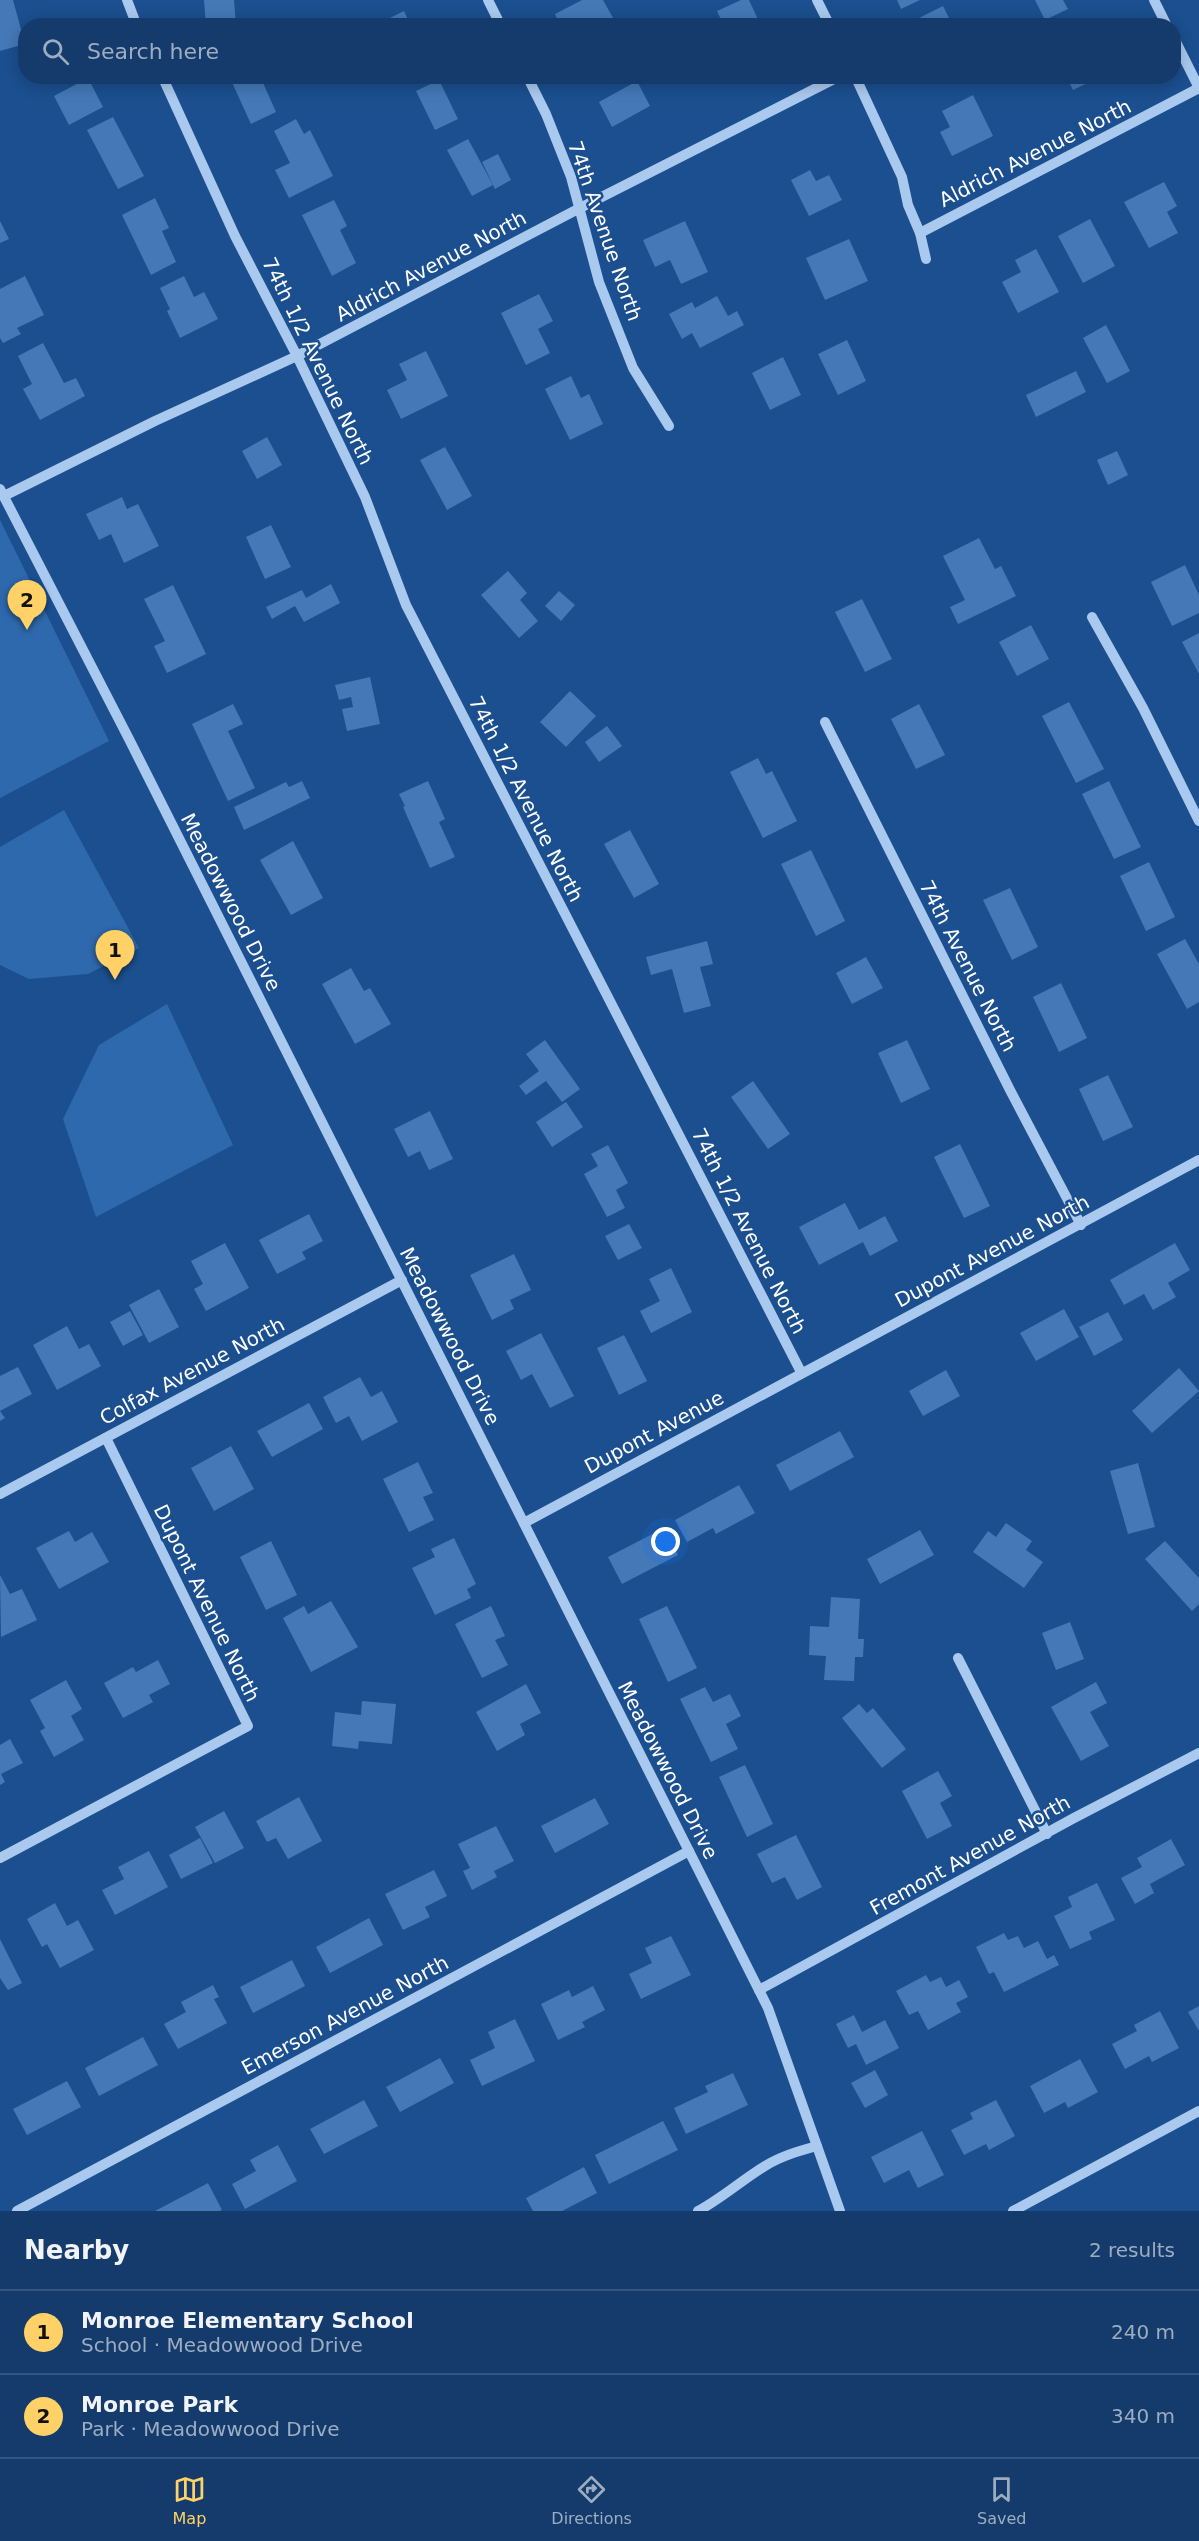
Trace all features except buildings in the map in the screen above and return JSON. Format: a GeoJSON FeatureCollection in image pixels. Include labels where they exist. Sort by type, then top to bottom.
{"type":"FeatureCollection","features":[{"type":"Feature","properties":{"kind":"street"},"geometry":{"type":"LineString","coordinates":[[127,0],[134,18]]}},
{"type":"Feature","properties":{"kind":"street"},"geometry":{"type":"LineString","coordinates":[[488,0],[497,18]]}},
{"type":"Feature","properties":{"kind":"street"},"geometry":{"type":"LineString","coordinates":[[817,0],[826,18]]}},
{"type":"Feature","properties":{"kind":"street"},"geometry":{"type":"LineString","coordinates":[[1154,0],[1163,18]]}},
{"type":"Feature","properties":{"kind":"street"},"geometry":{"type":"LineString","coordinates":[[1181,53],[1199,88]]}},
{"type":"Feature","properties":{"kind":"street","name":"74th 1/2 Avenue North"},"geometry":{"type":"LineString","coordinates":[[166,84],[235,236],[297,356],[365,497],[406,605],[801,1372]]}},
{"type":"Feature","properties":{"kind":"street","name":"74th Avenue North"},"geometry":{"type":"LineString","coordinates":[[531,84],[546,114],[571,177],[599,282],[633,368],[669,426]]}},
{"type":"Feature","properties":{"kind":"street","name":"Aldrich Avenue North"},"geometry":{"type":"LineString","coordinates":[[2,492],[297,356],[824,84]]}},
{"type":"Feature","properties":{"kind":"street"},"geometry":{"type":"LineString","coordinates":[[859,84],[902,177],[908,206],[920,233],[926,259]]}},
{"type":"Feature","properties":{"kind":"street","name":"Aldrich Avenue North"},"geometry":{"type":"LineString","coordinates":[[920,233],[1199,88]]}},
{"type":"Feature","properties":{"kind":"street","name":"Meadowwood Drive"},"geometry":{"type":"LineString","coordinates":[[2,492],[126,732],[759,1990],[771,2017],[840,2211]]}},
{"type":"Feature","properties":{"kind":"street"},"geometry":{"type":"LineString","coordinates":[[1092,617],[1143,708],[1199,821]]}},
{"type":"Feature","properties":{"kind":"street","name":"74th Avenue North"},"geometry":{"type":"LineString","coordinates":[[825,722],[1010,1090],[1081,1225]]}},
{"type":"Feature","properties":{"kind":"street","name":"Dupont Avenue North"},"geometry":{"type":"LineString","coordinates":[[801,1372],[1081,1225],[1199,1160]]}},
{"type":"Feature","properties":{"kind":"street","name":"Colfax Avenue North"},"geometry":{"type":"LineString","coordinates":[[0,1494],[402,1280]]}},
{"type":"Feature","properties":{"kind":"street","name":"Dupont Avenue"},"geometry":{"type":"LineString","coordinates":[[524,1523],[801,1372]]}},
{"type":"Feature","properties":{"kind":"street","name":"Dupont Avenue North"},"geometry":{"type":"LineString","coordinates":[[0,1858],[248,1726],[106,1438]]}},
{"type":"Feature","properties":{"kind":"street"},"geometry":{"type":"LineString","coordinates":[[958,1658],[1047,1834]]}},
{"type":"Feature","properties":{"kind":"street","name":"Fremont Avenue North"},"geometry":{"type":"LineString","coordinates":[[759,1990],[1199,1753]]}},
{"type":"Feature","properties":{"kind":"street","name":"Emerson Avenue North"},"geometry":{"type":"LineString","coordinates":[[17,2211],[689,1851]]}},
{"type":"Feature","properties":{"kind":"street"},"geometry":{"type":"LineString","coordinates":[[1012,2211],[1199,2111]]}},
{"type":"Feature","properties":{"kind":"street"},"geometry":{"type":"LineString","coordinates":[[698,2211],[765,2166],[786,2155],[817,2146]]}},
{"type":"Feature","properties":{"kind":"shaded area"},"geometry":{"type":"Polygon","coordinates":[[[0,520],[109,741],[0,798],[0,520]]]}},
{"type":"Feature","properties":{"kind":"shaded area"},"geometry":{"type":"Polygon","coordinates":[[[64,810],[139,948],[88,974],[29,979],[0,965],[0,847],[64,810]]]}},
{"type":"Feature","properties":{"kind":"shaded area"},"geometry":{"type":"Polygon","coordinates":[[[167,1004],[233,1145],[96,1217],[63,1119],[99,1045],[167,1004]]]}},
{"type":"Feature","properties":{"kind":"place","name":"Monroe Park"},"geometry":{"type":"Point","coordinates":[27,630]}},
{"type":"Feature","properties":{"kind":"place","name":"Monroe Elementary School"},"geometry":{"type":"Point","coordinates":[115,980]}}]}
